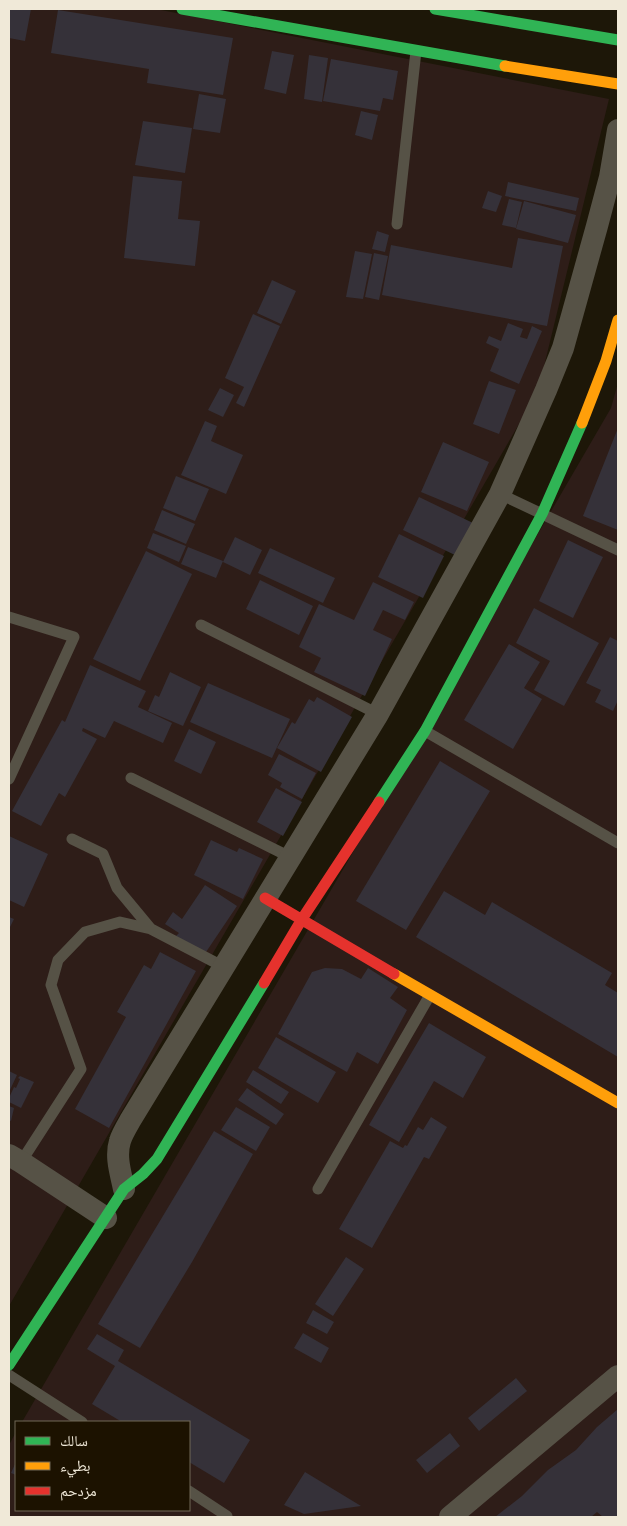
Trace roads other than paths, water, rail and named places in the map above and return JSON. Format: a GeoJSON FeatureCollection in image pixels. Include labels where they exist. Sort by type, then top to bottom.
{"type":"FeatureCollection","features":[{"type":"Feature","properties":{"kind":"main road"},"geometry":{"type":"LineString","coordinates":[[182,9],[416,51],[618,84]]}},
{"type":"Feature","properties":{"kind":"main road"},"geometry":{"type":"LineString","coordinates":[[435,9],[618,40]]}},
{"type":"Feature","properties":{"kind":"main road"},"geometry":{"type":"LineString","coordinates":[[9,1364],[124,1190],[157,1159],[302,920],[425,731],[542,514],[587,413],[618,320]]}},
{"type":"Feature","properties":{"kind":"main road"},"geometry":{"type":"LineString","coordinates":[[266,898],[430,995],[618,1102]]}},
{"type":"Feature","properties":{"kind":"street"},"geometry":{"type":"LineString","coordinates":[[124,1190],[118,1153],[120,1141],[131,1119],[378,714],[500,494],[563,348],[610,177],[618,130]]}},
{"type":"Feature","properties":{"kind":"street"},"geometry":{"type":"LineString","coordinates":[[15,1158],[106,1218]]}},
{"type":"Feature","properties":{"kind":"street"},"geometry":{"type":"LineString","coordinates":[[450,1517],[618,1376]]}},
{"type":"Feature","properties":{"kind":"lane"},"geometry":{"type":"LineString","coordinates":[[397,224],[416,51]]}},
{"type":"Feature","properties":{"kind":"lane"},"geometry":{"type":"LineString","coordinates":[[500,494],[618,550]]}},
{"type":"Feature","properties":{"kind":"lane"},"geometry":{"type":"LineString","coordinates":[[9,617],[74,637],[9,779]]}},
{"type":"Feature","properties":{"kind":"lane"},"geometry":{"type":"LineString","coordinates":[[201,625],[378,714]]}},
{"type":"Feature","properties":{"kind":"lane"},"geometry":{"type":"LineString","coordinates":[[425,731],[618,843]]}},
{"type":"Feature","properties":{"kind":"lane"},"geometry":{"type":"LineString","coordinates":[[131,778],[290,856]]}},
{"type":"Feature","properties":{"kind":"lane"},"geometry":{"type":"LineString","coordinates":[[72,839],[103,854],[117,888],[151,929]]}},
{"type":"Feature","properties":{"kind":"lane"},"geometry":{"type":"LineString","coordinates":[[15,1158],[81,1069],[51,985],[58,960],[85,932],[120,922],[151,929],[224,967]]}},
{"type":"Feature","properties":{"kind":"lane"},"geometry":{"type":"LineString","coordinates":[[318,1189],[430,995]]}},
{"type":"Feature","properties":{"kind":"lane"},"geometry":{"type":"LineString","coordinates":[[9,1375],[80,1421]]}},
{"type":"Feature","properties":{"kind":"lane"},"geometry":{"type":"LineString","coordinates":[[190,1492],[226,1517]]}}]}
